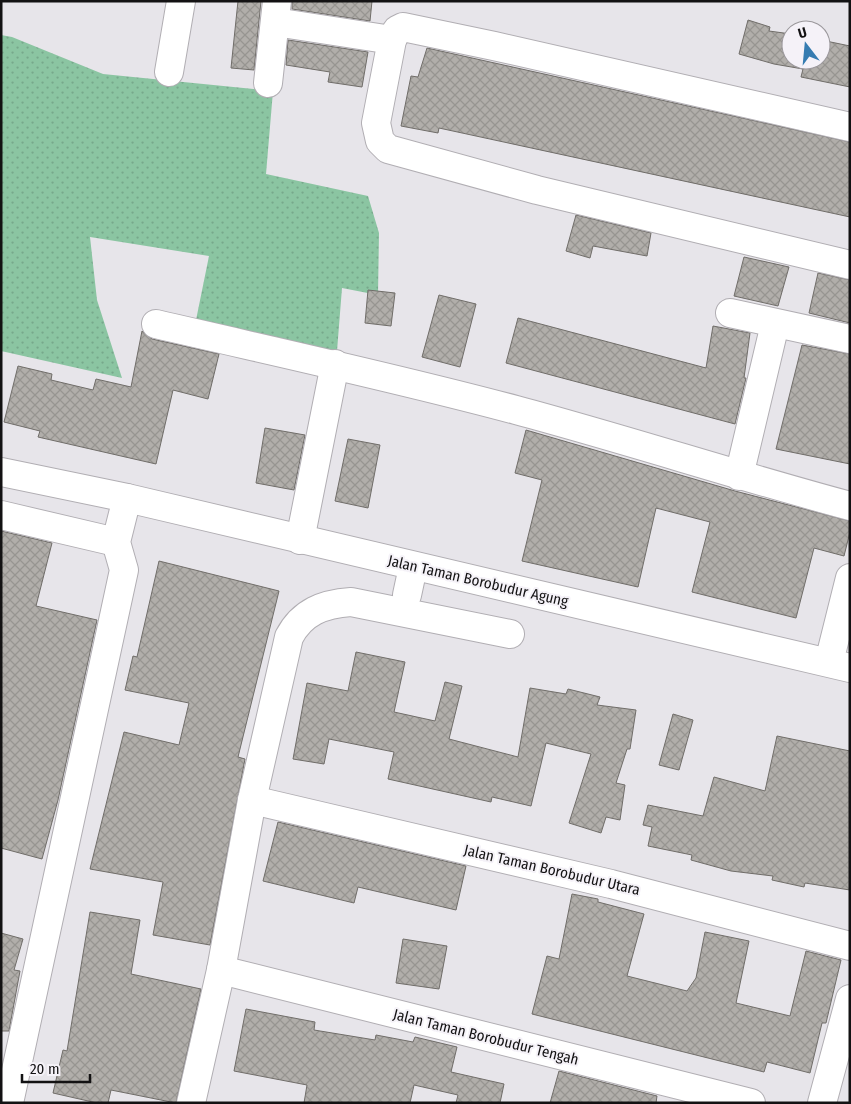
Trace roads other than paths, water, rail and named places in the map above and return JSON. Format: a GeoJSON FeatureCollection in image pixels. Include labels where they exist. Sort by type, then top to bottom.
{"type":"FeatureCollection","features":[{"type":"Feature","properties":{"kind":"street"},"geometry":{"type":"LineString","coordinates":[[169,72],[181,1]]}},
{"type":"Feature","properties":{"kind":"street"},"geometry":{"type":"LineString","coordinates":[[268,84],[276,12],[392,40]]}},
{"type":"Feature","properties":{"kind":"street"},"geometry":{"type":"LineString","coordinates":[[850,127],[403,27],[396,30],[392,40],[376,123],[380,141],[388,149],[537,190],[850,265]]}},
{"type":"Feature","properties":{"kind":"street"},"geometry":{"type":"LineString","coordinates":[[730,313],[850,339]]}},
{"type":"Feature","properties":{"kind":"street"},"geometry":{"type":"LineString","coordinates":[[156,324],[335,364],[517,410],[738,476],[850,506]]}},
{"type":"Feature","properties":{"kind":"street"},"geometry":{"type":"LineString","coordinates":[[738,476],[774,324]]}},
{"type":"Feature","properties":{"kind":"street"},"geometry":{"type":"LineString","coordinates":[[300,540],[335,364]]}},
{"type":"Feature","properties":{"kind":"street","name":"Jalan Taman Borobudur Agung"},"geometry":{"type":"LineString","coordinates":[[1,472],[127,498],[413,567],[840,665]]}},
{"type":"Feature","properties":{"kind":"street"},"geometry":{"type":"LineString","coordinates":[[9,1103],[124,570],[116,542],[127,498]]}},
{"type":"Feature","properties":{"kind":"street"},"geometry":{"type":"LineString","coordinates":[[1,515],[116,542]]}},
{"type":"Feature","properties":{"kind":"street"},"geometry":{"type":"LineString","coordinates":[[407,595],[413,567]]}},
{"type":"Feature","properties":{"kind":"street"},"geometry":{"type":"LineString","coordinates":[[840,665],[850,578]]}},
{"type":"Feature","properties":{"kind":"street"},"geometry":{"type":"LineString","coordinates":[[191,1103],[221,970],[252,800],[289,637],[296,624],[313,610],[335,603],[351,602],[510,634]]}},
{"type":"Feature","properties":{"kind":"street","name":"Jalan Taman Borobudur Utara"},"geometry":{"type":"LineString","coordinates":[[252,800],[612,884],[850,946]]}},
{"type":"Feature","properties":{"kind":"street","name":"Jalan Taman Borobudur Tengah"},"geometry":{"type":"LineString","coordinates":[[221,970],[752,1103]]}},
{"type":"Feature","properties":{"kind":"street"},"geometry":{"type":"LineString","coordinates":[[822,1103],[850,999]]}}]}
